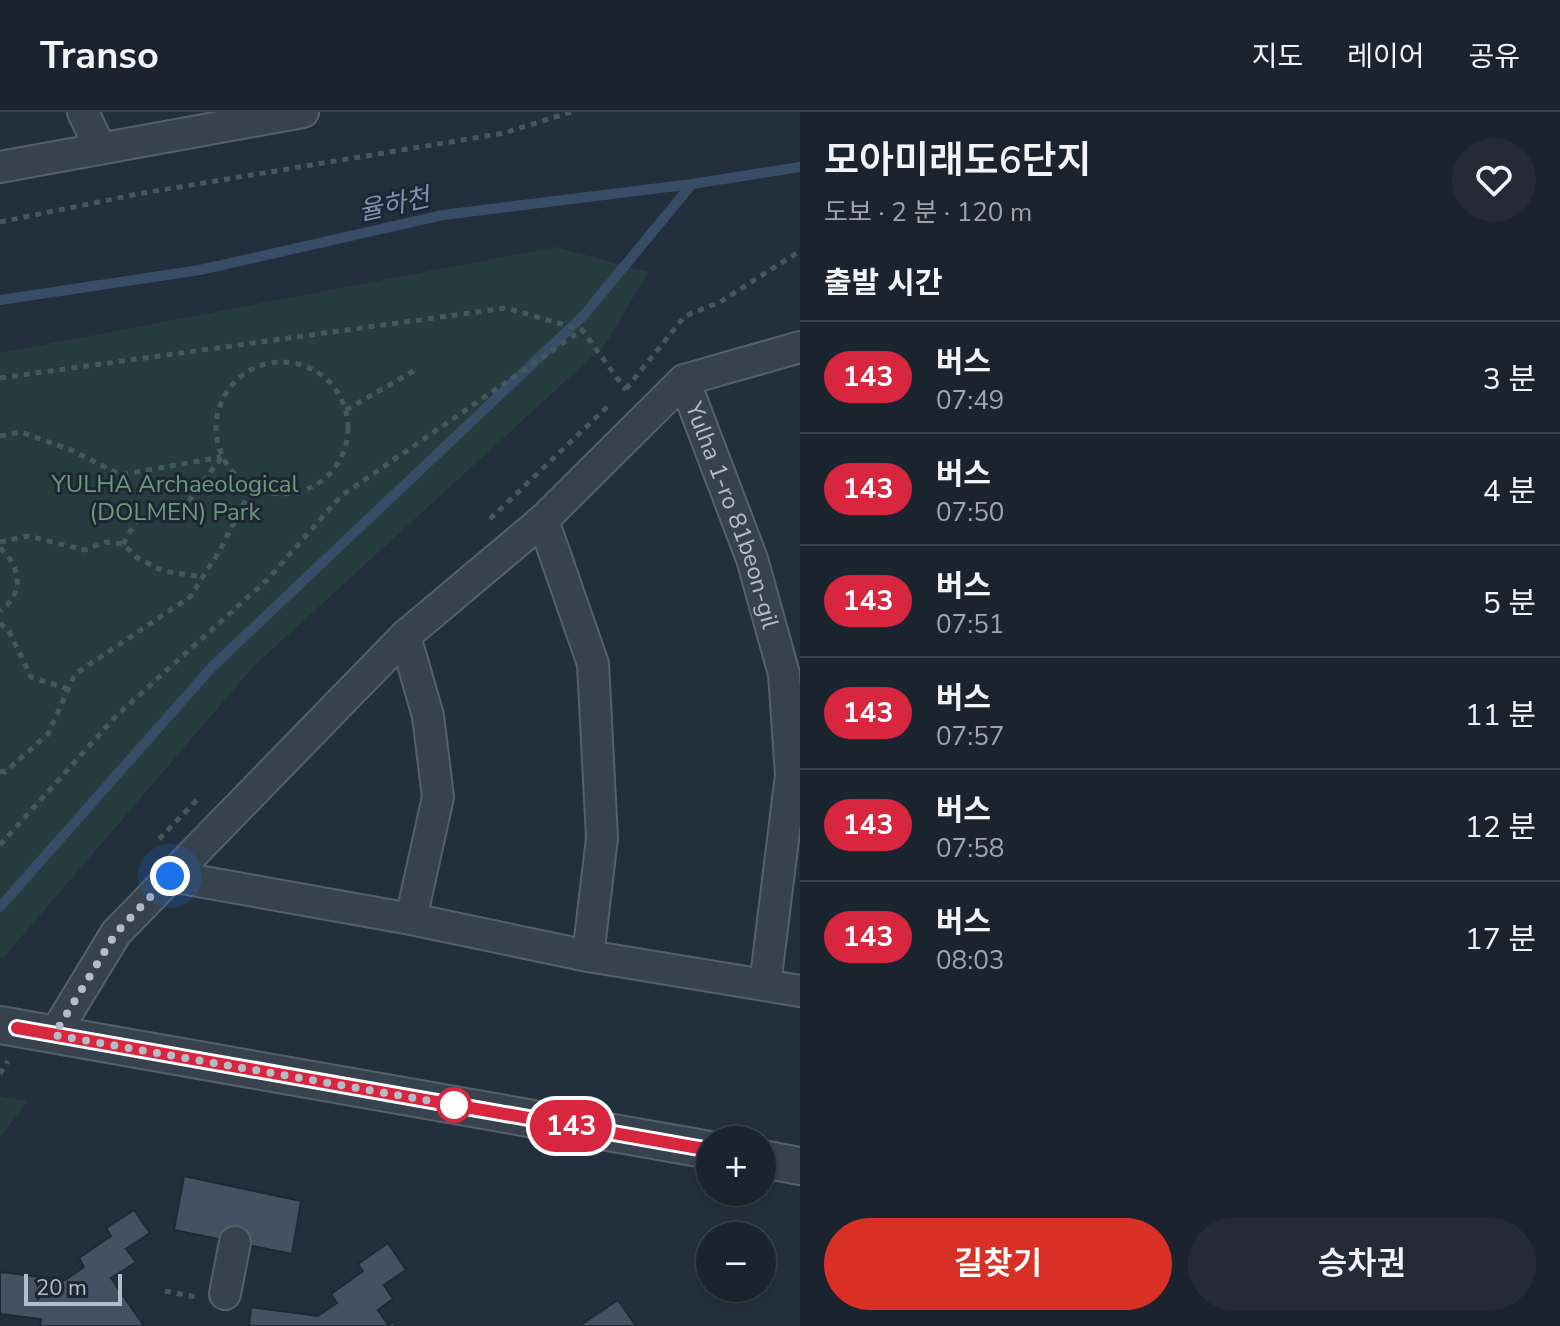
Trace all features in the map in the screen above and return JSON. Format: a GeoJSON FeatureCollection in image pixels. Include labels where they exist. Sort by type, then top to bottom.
{"type":"FeatureCollection","features":[{"type":"Feature","properties":{"kind":"street"},"geometry":{"type":"LineString","coordinates":[[83,112],[100,148]]}},
{"type":"Feature","properties":{"kind":"street"},"geometry":{"type":"LineString","coordinates":[[0,167],[303,112]]}},
{"type":"Feature","properties":{"kind":"street","name":"Yulha 1-ro 81beon-gil"},"geometry":{"type":"LineString","coordinates":[[54,1035],[116,933],[405,636],[543,520],[684,380],[800,347]]}},
{"type":"Feature","properties":{"kind":"street","name":"Yulha 1-ro 81beon-gil"},"geometry":{"type":"LineString","coordinates":[[684,380],[752,559],[784,674],[791,775],[765,985]]}},
{"type":"Feature","properties":{"kind":"street"},"geometry":{"type":"LineString","coordinates":[[543,520],[593,664],[602,838],[588,956]]}},
{"type":"Feature","properties":{"kind":"street"},"geometry":{"type":"LineString","coordinates":[[405,636],[428,716],[438,797],[411,919]]}},
{"type":"Feature","properties":{"kind":"street"},"geometry":{"type":"LineString","coordinates":[[170,876],[411,919],[588,956],[800,991]]}},
{"type":"Feature","properties":{"kind":"street"},"geometry":{"type":"LineString","coordinates":[[8,1026],[696,1148]]}},
{"type":"Feature","properties":{"kind":"street"},"geometry":{"type":"LineString","coordinates":[[776,1162],[800,1166]]}},
{"type":"Feature","properties":{"kind":"street"},"geometry":{"type":"LineString","coordinates":[[212,1296],[235,1242]]}},
{"type":"Feature","properties":{"kind":"path"},"geometry":{"type":"LineString","coordinates":[[0,222],[143,193],[504,133],[571,112]]}},
{"type":"Feature","properties":{"kind":"path"},"geometry":{"type":"LineString","coordinates":[[0,378],[506,308],[582,330],[626,390]]}},
{"type":"Feature","properties":{"kind":"path"},"geometry":{"type":"LineString","coordinates":[[0,845],[117,715],[267,580],[341,496],[582,330]]}},
{"type":"Feature","properties":{"kind":"path"},"geometry":{"type":"LineString","coordinates":[[280,362],[303,365],[322,374],[337,390],[346,410],[348,432],[344,453],[332,472],[315,486],[295,494],[273,495],[252,488],[234,476],[221,457],[215,436],[216,414],[225,394],[239,377],[258,366],[280,362]]}},
{"type":"Feature","properties":{"kind":"path"},"geometry":{"type":"LineString","coordinates":[[346,410],[417,369]]}},
{"type":"Feature","properties":{"kind":"path"},"geometry":{"type":"LineString","coordinates":[[0,436],[21,432],[71,450],[121,475],[221,457]]}},
{"type":"Feature","properties":{"kind":"path"},"geometry":{"type":"LineString","coordinates":[[123,544],[137,520],[184,507],[221,457]]}},
{"type":"Feature","properties":{"kind":"path"},"geometry":{"type":"LineString","coordinates":[[0,771],[5,772],[48,734],[75,674],[190,597],[220,550],[252,488]]}},
{"type":"Feature","properties":{"kind":"path"},"geometry":{"type":"LineString","coordinates":[[0,542],[28,536],[85,550],[105,542],[123,544],[136,557],[163,571],[203,577]]}},
{"type":"Feature","properties":{"kind":"path"},"geometry":{"type":"LineString","coordinates":[[0,548],[15,566],[18,578],[12,601],[0,611]]}},
{"type":"Feature","properties":{"kind":"path"},"geometry":{"type":"LineString","coordinates":[[0,623],[9,631],[31,677],[68,689]]}},
{"type":"Feature","properties":{"kind":"path"},"geometry":{"type":"LineString","coordinates":[[165,1291],[212,1296]]}},
{"type":"Feature","properties":{"kind":"green space","name":"YULHA Archaeological (DOLMEN) Park"},"geometry":{"type":"Polygon","coordinates":[[[556,247],[648,272],[605,345],[254,666],[4,957],[0,957],[0,353],[556,247]]]}},
{"type":"Feature","properties":{"kind":"green space"},"geometry":{"type":"Polygon","coordinates":[[[0,1096],[28,1101],[0,1138],[0,1096]]]}},
{"type":"Feature","properties":{"kind":"building"},"geometry":{"type":"Polygon","coordinates":[[[184,1176],[301,1201],[292,1254],[174,1230],[184,1176]]]}},
{"type":"Feature","properties":{"kind":"building"},"geometry":{"type":"Polygon","coordinates":[[[134,1210],[150,1233],[126,1249],[136,1262],[111,1278],[144,1326],[40,1326],[41,1319],[0,1314],[0,1272],[65,1280],[84,1267],[79,1258],[111,1236],[106,1228],[134,1210]]]}},
{"type":"Feature","properties":{"kind":"building"},"geometry":{"type":"Polygon","coordinates":[[[388,1243],[406,1270],[384,1285],[393,1299],[378,1310],[388,1325],[393,1322],[396,1326],[249,1326],[251,1307],[318,1316],[337,1303],[331,1294],[363,1271],[358,1264],[388,1243]]]}},
{"type":"Feature","properties":{"kind":"building"},"geometry":{"type":"Polygon","coordinates":[[[618,1300],[636,1326],[579,1326],[618,1300]]]}},
{"type":"Feature","properties":{"kind":"waterway","name":"율하천"},"geometry":{"type":"LineString","coordinates":[[0,300],[200,270],[443,215],[692,184],[800,167]]}},
{"type":"Feature","properties":{"kind":"waterway"},"geometry":{"type":"LineString","coordinates":[[0,907],[212,667],[584,315],[692,184]]}},
{"type":"Feature","properties":{"kind":"bus line","name":"143"},"geometry":{"type":"LineString","coordinates":[[17,1028],[696,1148]]}},
{"type":"Feature","properties":{"kind":"route"},"geometry":{"type":"LineString","coordinates":[[170,876],[116,933],[54,1035],[460,1106],[454,1105]]}}]}
